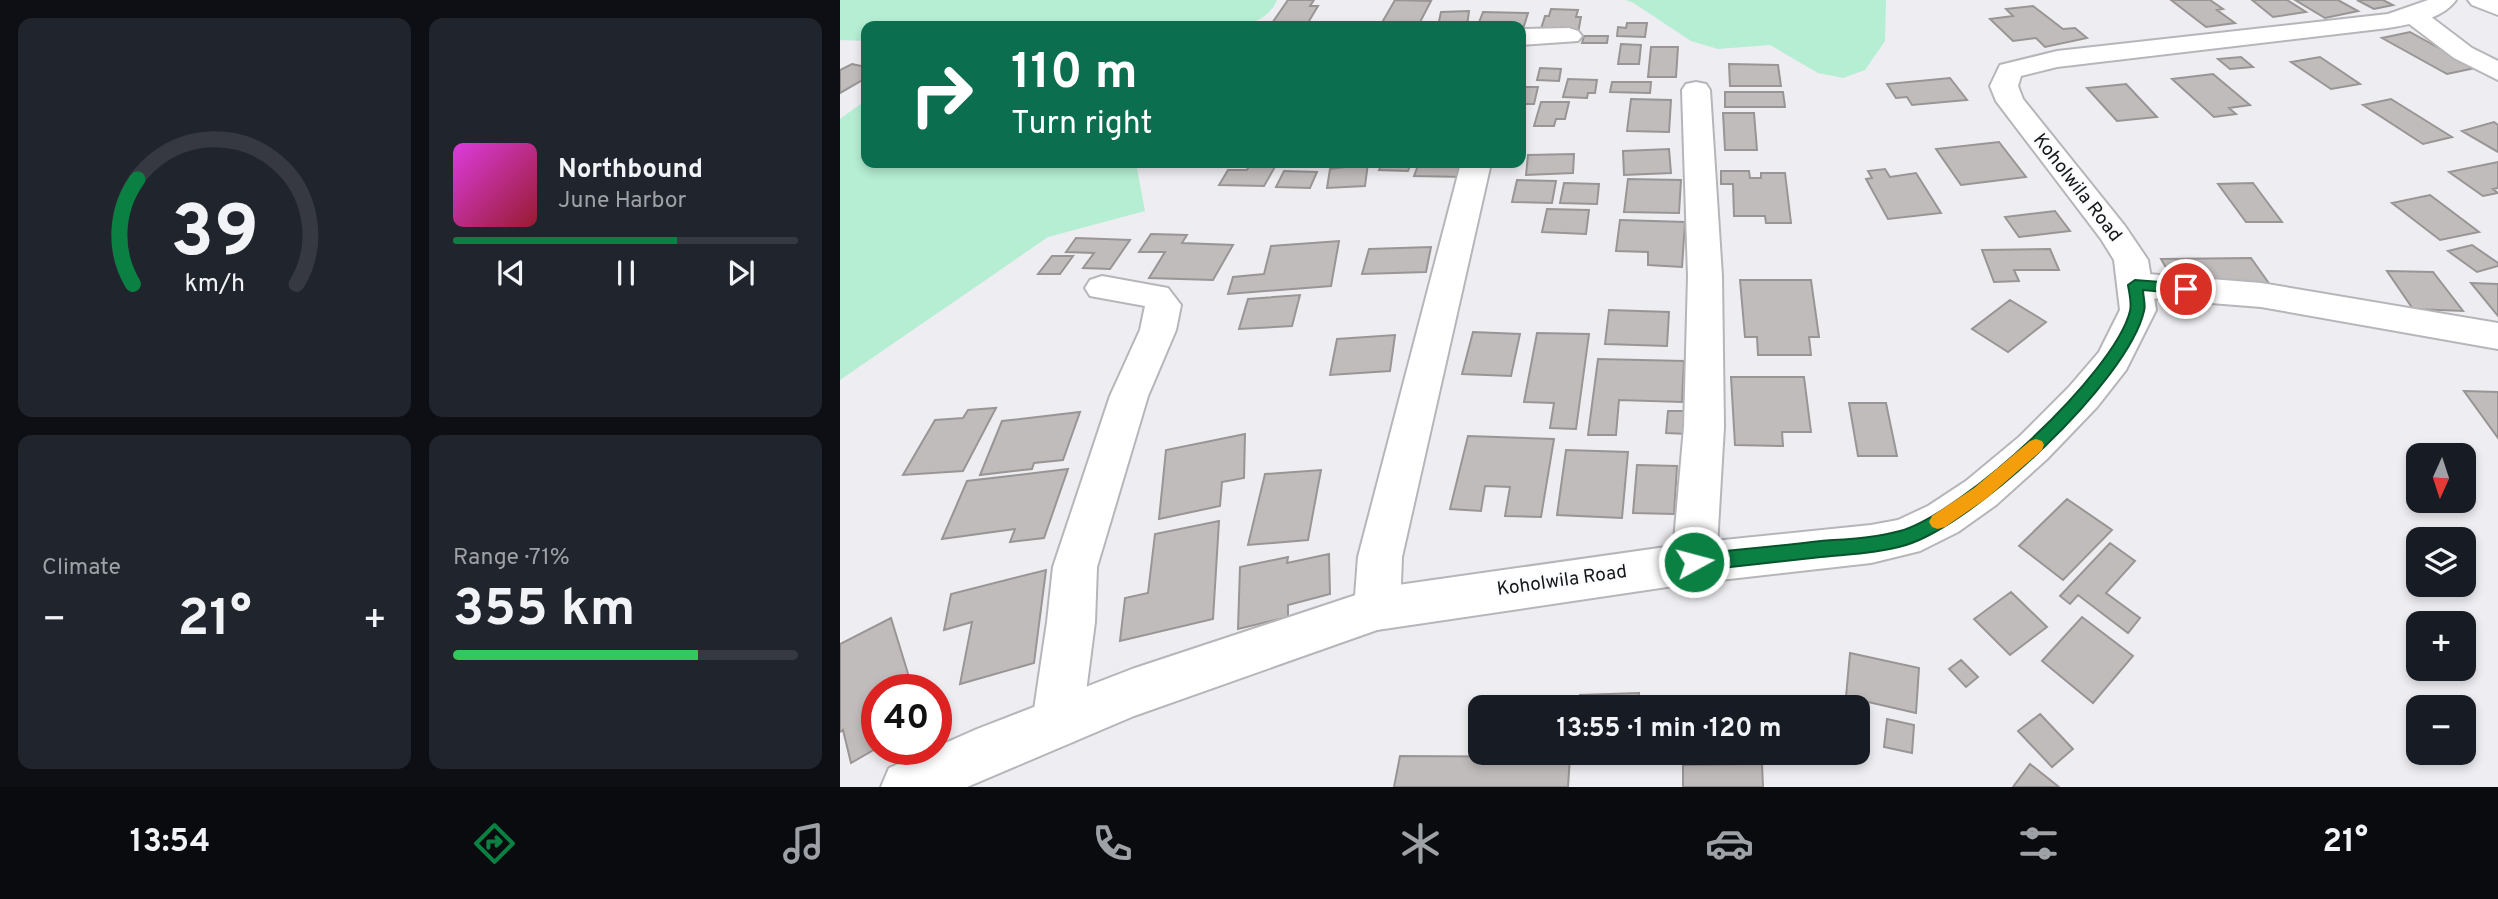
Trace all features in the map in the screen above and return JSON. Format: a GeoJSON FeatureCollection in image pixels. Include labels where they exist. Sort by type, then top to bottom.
{"type":"FeatureCollection","features":[{"type":"Feature","properties":{"kind":"street"},"geometry":{"type":"LineString","coordinates":[[2480,0],[2498,8]]}},
{"type":"Feature","properties":{"kind":"street"},"geometry":{"type":"LineString","coordinates":[[2429,8],[2463,53],[2498,72]]}},
{"type":"Feature","properties":{"kind":"street","name":"Koholwila Road"},"geometry":{"type":"LineString","coordinates":[[908,787],[977,755],[1145,688],[1377,609],[1694,562],[1871,544],[1904,538],[1943,519],[1981,493],[2033,448],[2113,360],[2137,310],[2131,260],[2114,233],[2010,101],[2004,86],[2009,71],[2057,59],[2378,22],[2429,8]]}},
{"type":"Feature","properties":{"kind":"street"},"geometry":{"type":"LineString","coordinates":[[1526,37],[1569,36]]}},
{"type":"Feature","properties":{"kind":"street"},"geometry":{"type":"LineString","coordinates":[[1694,562],[1704,427],[1704,262],[1696,90]]}},
{"type":"Feature","properties":{"kind":"street"},"geometry":{"type":"LineString","coordinates":[[1377,609],[1380,557],[1474,168]]}},
{"type":"Feature","properties":{"kind":"street"},"geometry":{"type":"LineString","coordinates":[[2135,285],[2262,295],[2498,336]]}},
{"type":"Feature","properties":{"kind":"street"},"geometry":{"type":"LineString","coordinates":[[1057,723],[1071,622],[1075,567],[1129,396],[1158,330],[1163,305],[1156,296],[1102,288]]}},
{"type":"Feature","properties":{"kind":"green space"},"geometry":{"type":"Polygon","coordinates":[[[840,0],[1277,0],[1270,11],[1255,21],[861,21],[861,41],[840,40],[840,0]]]}},
{"type":"Feature","properties":{"kind":"green space"},"geometry":{"type":"Polygon","coordinates":[[[1625,0],[1886,0],[1885,41],[1865,70],[1843,78],[1818,73],[1770,45],[1718,49],[1691,41],[1625,0]]]}},
{"type":"Feature","properties":{"kind":"green space"},"geometry":{"type":"Polygon","coordinates":[[[861,104],[861,168],[1137,168],[1145,211],[1048,237],[840,380],[840,119],[861,104]]]}},
{"type":"Feature","properties":{"kind":"building"},"geometry":{"type":"Polygon","coordinates":[[[1288,0],[1314,0],[1310,6],[1318,6],[1309,21],[1273,21],[1288,0]]]}},
{"type":"Feature","properties":{"kind":"building"},"geometry":{"type":"Polygon","coordinates":[[[1395,0],[1431,1],[1421,21],[1383,21],[1395,0]]]}},
{"type":"Feature","properties":{"kind":"building"},"geometry":{"type":"Polygon","coordinates":[[[2171,0],[2210,0],[2223,9],[2217,10],[2235,23],[2206,27],[2171,0]]]}},
{"type":"Feature","properties":{"kind":"building"},"geometry":{"type":"Polygon","coordinates":[[[2252,0],[2287,0],[2306,12],[2273,17],[2252,0]]]}},
{"type":"Feature","properties":{"kind":"building"},"geometry":{"type":"Polygon","coordinates":[[[2295,0],[2338,0],[2358,11],[2325,18],[2295,0]]]}},
{"type":"Feature","properties":{"kind":"building"},"geometry":{"type":"Polygon","coordinates":[[[2357,0],[2383,0],[2393,5],[2374,9],[2357,0]]]}},
{"type":"Feature","properties":{"kind":"building"},"geometry":{"type":"Polygon","coordinates":[[[2033,6],[2063,29],[2075,28],[2087,38],[2045,47],[2036,38],[2013,41],[1990,19],[2013,16],[2006,9],[2033,6]]]}},
{"type":"Feature","properties":{"kind":"building"},"geometry":{"type":"Polygon","coordinates":[[[1551,9],[1578,10],[1576,17],[1581,17],[1578,33],[1540,32],[1545,16],[1549,16],[1551,9]]]}},
{"type":"Feature","properties":{"kind":"building"},"geometry":{"type":"Polygon","coordinates":[[[1469,11],[1468,21],[1439,21],[1441,12],[1469,11]]]}},
{"type":"Feature","properties":{"kind":"building"},"geometry":{"type":"Polygon","coordinates":[[[1483,12],[1528,13],[1526,21],[1480,21],[1483,12]]]}},
{"type":"Feature","properties":{"kind":"building"},"geometry":{"type":"Polygon","coordinates":[[[1627,23],[1647,23],[1645,37],[1617,36],[1618,27],[1626,28],[1627,23]]]}},
{"type":"Feature","properties":{"kind":"building"},"geometry":{"type":"Polygon","coordinates":[[[2410,32],[2475,68],[2447,74],[2382,38],[2410,32]]]}},
{"type":"Feature","properties":{"kind":"building"},"geometry":{"type":"Polygon","coordinates":[[[1584,36],[1608,36],[1607,43],[1582,43],[1584,36]]]}},
{"type":"Feature","properties":{"kind":"building"},"geometry":{"type":"Polygon","coordinates":[[[1621,44],[1641,45],[1639,64],[1618,64],[1621,44]]]}},
{"type":"Feature","properties":{"kind":"building"},"geometry":{"type":"Polygon","coordinates":[[[1651,47],[1678,47],[1676,77],[1648,77],[1651,47]]]}},
{"type":"Feature","properties":{"kind":"building"},"geometry":{"type":"Polygon","coordinates":[[[2241,57],[2253,67],[2230,69],[2218,59],[2241,57]]]}},
{"type":"Feature","properties":{"kind":"building"},"geometry":{"type":"Polygon","coordinates":[[[2320,57],[2360,84],[2331,89],[2291,62],[2320,57]]]}},
{"type":"Feature","properties":{"kind":"building"},"geometry":{"type":"Polygon","coordinates":[[[852,64],[861,66],[861,81],[840,93],[840,70],[852,64]]]}},
{"type":"Feature","properties":{"kind":"building"},"geometry":{"type":"Polygon","coordinates":[[[1729,64],[1778,65],[1781,86],[1730,86],[1729,64]]]}},
{"type":"Feature","properties":{"kind":"building"},"geometry":{"type":"Polygon","coordinates":[[[1540,68],[1561,69],[1559,81],[1537,80],[1540,68]]]}},
{"type":"Feature","properties":{"kind":"building"},"geometry":{"type":"Polygon","coordinates":[[[2213,74],[2250,105],[2229,108],[2236,114],[2214,117],[2172,79],[2213,74]]]}},
{"type":"Feature","properties":{"kind":"building"},"geometry":{"type":"Polygon","coordinates":[[[1950,78],[1967,100],[1912,105],[1907,97],[1896,98],[1887,84],[1950,78]]]}},
{"type":"Feature","properties":{"kind":"building"},"geometry":{"type":"Polygon","coordinates":[[[1568,79],[1597,80],[1595,93],[1588,93],[1587,98],[1563,97],[1568,79]]]}},
{"type":"Feature","properties":{"kind":"building"},"geometry":{"type":"Polygon","coordinates":[[[1612,82],[1651,82],[1650,93],[1610,92],[1612,82]]]}},
{"type":"Feature","properties":{"kind":"building"},"geometry":{"type":"Polygon","coordinates":[[[2126,84],[2157,117],[2117,121],[2087,88],[2126,84]]]}},
{"type":"Feature","properties":{"kind":"building"},"geometry":{"type":"Polygon","coordinates":[[[1526,87],[1538,87],[1534,104],[1526,104],[1526,87]]]}},
{"type":"Feature","properties":{"kind":"building"},"geometry":{"type":"Polygon","coordinates":[[[1725,92],[1783,92],[1785,107],[1725,107],[1725,92]]]}},
{"type":"Feature","properties":{"kind":"building"},"geometry":{"type":"Polygon","coordinates":[[[1631,99],[1671,100],[1669,132],[1627,131],[1631,99]]]}},
{"type":"Feature","properties":{"kind":"building"},"geometry":{"type":"Polygon","coordinates":[[[2391,99],[2452,137],[2423,144],[2363,105],[2391,99]]]}},
{"type":"Feature","properties":{"kind":"building"},"geometry":{"type":"Polygon","coordinates":[[[1541,102],[1569,102],[1565,119],[1556,119],[1554,126],[1534,126],[1541,102]]]}},
{"type":"Feature","properties":{"kind":"building"},"geometry":{"type":"Polygon","coordinates":[[[1723,113],[1754,113],[1757,150],[1725,150],[1723,113]]]}},
{"type":"Feature","properties":{"kind":"building"},"geometry":{"type":"Polygon","coordinates":[[[2494,122],[2498,125],[2498,152],[2462,131],[2494,122]]]}},
{"type":"Feature","properties":{"kind":"building"},"geometry":{"type":"Polygon","coordinates":[[[1999,142],[2026,177],[1961,185],[1936,149],[1999,142]]]}},
{"type":"Feature","properties":{"kind":"building"},"geometry":{"type":"Polygon","coordinates":[[[1669,149],[1671,173],[1624,175],[1623,151],[1669,149]]]}},
{"type":"Feature","properties":{"kind":"building"},"geometry":{"type":"Polygon","coordinates":[[[1574,154],[1573,173],[1526,175],[1528,155],[1574,154]]]}},
{"type":"Feature","properties":{"kind":"building"},"geometry":{"type":"Polygon","coordinates":[[[2498,162],[2498,188],[2493,189],[2498,193],[2483,196],[2449,172],[2498,162]]]}},
{"type":"Feature","properties":{"kind":"building"},"geometry":{"type":"Polygon","coordinates":[[[1274,168],[1264,186],[1219,185],[1228,170],[1274,168]]]}},
{"type":"Feature","properties":{"kind":"building"},"geometry":{"type":"Polygon","coordinates":[[[1367,168],[1365,186],[1327,188],[1330,169],[1367,168]]]}},
{"type":"Feature","properties":{"kind":"building"},"geometry":{"type":"Polygon","coordinates":[[[1380,168],[1409,168],[1408,171],[1379,170],[1380,168]]]}},
{"type":"Feature","properties":{"kind":"building"},"geometry":{"type":"Polygon","coordinates":[[[1417,168],[1468,168],[1465,177],[1414,176],[1417,168]]]}},
{"type":"Feature","properties":{"kind":"building"},"geometry":{"type":"Polygon","coordinates":[[[1885,169],[1890,177],[1916,173],[1941,213],[1888,219],[1866,179],[1872,178],[1868,171],[1885,169]]]}},
{"type":"Feature","properties":{"kind":"building"},"geometry":{"type":"Polygon","coordinates":[[[1284,171],[1317,172],[1310,188],[1276,187],[1284,171]]]}},
{"type":"Feature","properties":{"kind":"building"},"geometry":{"type":"Polygon","coordinates":[[[1721,171],[1749,171],[1750,178],[1761,178],[1761,173],[1785,173],[1791,223],[1766,223],[1765,216],[1734,216],[1733,184],[1721,184],[1721,171]]]}},
{"type":"Feature","properties":{"kind":"building"},"geometry":{"type":"Polygon","coordinates":[[[1628,179],[1681,180],[1679,213],[1624,212],[1628,179]]]}},
{"type":"Feature","properties":{"kind":"building"},"geometry":{"type":"Polygon","coordinates":[[[1517,180],[1556,181],[1552,203],[1512,202],[1517,180]]]}},
{"type":"Feature","properties":{"kind":"building"},"geometry":{"type":"Polygon","coordinates":[[[1564,183],[1599,184],[1597,204],[1560,203],[1564,183]]]}},
{"type":"Feature","properties":{"kind":"building"},"geometry":{"type":"Polygon","coordinates":[[[2253,183],[2282,222],[2246,222],[2218,184],[2253,183]]]}},
{"type":"Feature","properties":{"kind":"building"},"geometry":{"type":"Polygon","coordinates":[[[2430,195],[2479,232],[2440,240],[2392,203],[2430,195]]]}},
{"type":"Feature","properties":{"kind":"building"},"geometry":{"type":"Polygon","coordinates":[[[1547,209],[1589,210],[1586,234],[1542,232],[1547,209]]]}},
{"type":"Feature","properties":{"kind":"building"},"geometry":{"type":"Polygon","coordinates":[[[2055,211],[2070,231],[2019,237],[2005,217],[2055,211]]]}},
{"type":"Feature","properties":{"kind":"building"},"geometry":{"type":"Polygon","coordinates":[[[1620,220],[1685,222],[1682,267],[1648,265],[1648,252],[1616,251],[1620,220]]]}},
{"type":"Feature","properties":{"kind":"building"},"geometry":{"type":"Polygon","coordinates":[[[1151,234],[1187,235],[1182,243],[1233,245],[1213,280],[1149,278],[1165,252],[1139,252],[1151,234]]]}},
{"type":"Feature","properties":{"kind":"building"},"geometry":{"type":"Polygon","coordinates":[[[1076,238],[1130,240],[1110,269],[1083,268],[1094,253],[1066,252],[1076,238]]]}},
{"type":"Feature","properties":{"kind":"building"},"geometry":{"type":"Polygon","coordinates":[[[1339,241],[1331,286],[1228,294],[1233,277],[1264,274],[1271,246],[1339,241]]]}},
{"type":"Feature","properties":{"kind":"building"},"geometry":{"type":"Polygon","coordinates":[[[2472,245],[2498,263],[2498,266],[2477,272],[2448,251],[2472,245]]]}},
{"type":"Feature","properties":{"kind":"building"},"geometry":{"type":"Polygon","coordinates":[[[1431,247],[1426,272],[1362,274],[1369,249],[1431,247]]]}},
{"type":"Feature","properties":{"kind":"building"},"geometry":{"type":"Polygon","coordinates":[[[2050,249],[2059,270],[2014,270],[2019,281],[1994,282],[1982,250],[2050,249]]]}},
{"type":"Feature","properties":{"kind":"building"},"geometry":{"type":"Polygon","coordinates":[[[1052,256],[1073,256],[1060,274],[1038,274],[1052,256]]]}},
{"type":"Feature","properties":{"kind":"building"},"geometry":{"type":"Polygon","coordinates":[[[2251,258],[2273,289],[2175,283],[2161,259],[2251,258]]]}},
{"type":"Feature","properties":{"kind":"building"},"geometry":{"type":"Polygon","coordinates":[[[2387,271],[2433,272],[2463,311],[2413,309],[2387,271]]]}},
{"type":"Feature","properties":{"kind":"building"},"geometry":{"type":"Polygon","coordinates":[[[1740,280],[1811,280],[1819,337],[1809,337],[1811,355],[1758,355],[1757,337],[1745,337],[1740,280]]]}},
{"type":"Feature","properties":{"kind":"building"},"geometry":{"type":"Polygon","coordinates":[[[2471,283],[2498,284],[2498,316],[2471,283]]]}},
{"type":"Feature","properties":{"kind":"building"},"geometry":{"type":"Polygon","coordinates":[[[1300,295],[1292,326],[1239,329],[1248,299],[1300,295]]]}},
{"type":"Feature","properties":{"kind":"building"},"geometry":{"type":"Polygon","coordinates":[[[2010,300],[2046,322],[2008,352],[1972,329],[2010,300]]]}},
{"type":"Feature","properties":{"kind":"building"},"geometry":{"type":"Polygon","coordinates":[[[1609,310],[1669,312],[1667,346],[1605,344],[1609,310]]]}},
{"type":"Feature","properties":{"kind":"building"},"geometry":{"type":"Polygon","coordinates":[[[1473,332],[1520,334],[1511,376],[1462,374],[1473,332]]]}},
{"type":"Feature","properties":{"kind":"building"},"geometry":{"type":"Polygon","coordinates":[[[1537,333],[1589,334],[1576,429],[1550,428],[1554,403],[1524,402],[1537,333]]]}},
{"type":"Feature","properties":{"kind":"building"},"geometry":{"type":"Polygon","coordinates":[[[1395,335],[1390,371],[1330,375],[1337,339],[1395,335]]]}},
{"type":"Feature","properties":{"kind":"building"},"geometry":{"type":"Polygon","coordinates":[[[1598,359],[1684,361],[1682,402],[1619,400],[1616,435],[1588,435],[1598,359]]]}},
{"type":"Feature","properties":{"kind":"building"},"geometry":{"type":"Polygon","coordinates":[[[1731,377],[1804,377],[1811,432],[1782,432],[1783,446],[1735,445],[1731,377]]]}},
{"type":"Feature","properties":{"kind":"building"},"geometry":{"type":"Polygon","coordinates":[[[2464,391],[2498,392],[2498,438],[2464,391]]]}},
{"type":"Feature","properties":{"kind":"building"},"geometry":{"type":"Polygon","coordinates":[[[1849,403],[1886,403],[1897,456],[1858,456],[1849,403]]]}},
{"type":"Feature","properties":{"kind":"building"},"geometry":{"type":"Polygon","coordinates":[[[996,408],[963,471],[903,475],[935,420],[963,418],[968,410],[996,408]]]}},
{"type":"Feature","properties":{"kind":"building"},"geometry":{"type":"Polygon","coordinates":[[[1668,411],[1689,411],[1688,434],[1666,433],[1668,411]]]}},
{"type":"Feature","properties":{"kind":"building"},"geometry":{"type":"Polygon","coordinates":[[[1080,412],[1063,460],[1034,463],[1032,469],[980,475],[1002,421],[1080,412]]]}},
{"type":"Feature","properties":{"kind":"building"},"geometry":{"type":"Polygon","coordinates":[[[1245,434],[1244,478],[1222,482],[1220,506],[1159,519],[1166,450],[1245,434]]]}},
{"type":"Feature","properties":{"kind":"building"},"geometry":{"type":"Polygon","coordinates":[[[1468,436],[1554,439],[1541,517],[1505,516],[1510,487],[1485,486],[1481,511],[1450,509],[1468,436]]]}},
{"type":"Feature","properties":{"kind":"building"},"geometry":{"type":"Polygon","coordinates":[[[1566,450],[1628,452],[1622,518],[1557,515],[1566,450]]]}},
{"type":"Feature","properties":{"kind":"building"},"geometry":{"type":"Polygon","coordinates":[[[1637,465],[1677,466],[1674,514],[1633,513],[1637,465]]]}},
{"type":"Feature","properties":{"kind":"building"},"geometry":{"type":"Polygon","coordinates":[[[1068,469],[1044,538],[1010,542],[1015,529],[942,539],[967,481],[1068,469]]]}},
{"type":"Feature","properties":{"kind":"building"},"geometry":{"type":"Polygon","coordinates":[[[1321,470],[1308,540],[1248,545],[1265,474],[1321,470]]]}},
{"type":"Feature","properties":{"kind":"building"},"geometry":{"type":"Polygon","coordinates":[[[2067,499],[2112,530],[2063,580],[2019,546],[2067,499]]]}},
{"type":"Feature","properties":{"kind":"building"},"geometry":{"type":"Polygon","coordinates":[[[1219,521],[1213,619],[1120,641],[1125,598],[1148,593],[1155,534],[1219,521]]]}},
{"type":"Feature","properties":{"kind":"building"},"geometry":{"type":"Polygon","coordinates":[[[2110,543],[2135,561],[2106,593],[2140,618],[2128,633],[2078,595],[2070,604],[2060,596],[2110,543]]]}},
{"type":"Feature","properties":{"kind":"building"},"geometry":{"type":"Polygon","coordinates":[[[1329,554],[1330,594],[1288,605],[1288,617],[1238,629],[1240,567],[1288,557],[1287,563],[1329,554]]]}},
{"type":"Feature","properties":{"kind":"building"},"geometry":{"type":"Polygon","coordinates":[[[1046,570],[1034,663],[960,684],[972,622],[944,630],[951,594],[1046,570]]]}},
{"type":"Feature","properties":{"kind":"building"},"geometry":{"type":"Polygon","coordinates":[[[2011,592],[2047,627],[2010,655],[1974,619],[2011,592]]]}},
{"type":"Feature","properties":{"kind":"building"},"geometry":{"type":"Polygon","coordinates":[[[2082,617],[2133,656],[2093,703],[2042,661],[2082,617]]]}},
{"type":"Feature","properties":{"kind":"building"},"geometry":{"type":"Polygon","coordinates":[[[891,618],[908,674],[861,674],[861,757],[851,763],[843,730],[840,732],[840,644],[891,618]]]}},
{"type":"Feature","properties":{"kind":"building"},"geometry":{"type":"Polygon","coordinates":[[[1850,653],[1919,668],[1916,713],[1870,702],[1870,695],[1846,695],[1850,653]]]}},
{"type":"Feature","properties":{"kind":"building"},"geometry":{"type":"Polygon","coordinates":[[[1961,660],[1978,677],[1966,687],[1949,669],[1961,660]]]}},
{"type":"Feature","properties":{"kind":"building"},"geometry":{"type":"Polygon","coordinates":[[[1639,693],[1639,695],[1580,695],[1639,693]]]}},
{"type":"Feature","properties":{"kind":"building"},"geometry":{"type":"Polygon","coordinates":[[[2040,714],[2073,749],[2052,767],[2018,731],[2040,714]]]}},
{"type":"Feature","properties":{"kind":"building"},"geometry":{"type":"Polygon","coordinates":[[[1887,719],[1914,725],[1912,753],[1884,747],[1887,719]]]}},
{"type":"Feature","properties":{"kind":"building"},"geometry":{"type":"Polygon","coordinates":[[[1400,756],[1468,756],[1468,765],[1569,765],[1568,787],[1394,787],[1400,756]]]}},
{"type":"Feature","properties":{"kind":"building"},"geometry":{"type":"Polygon","coordinates":[[[2030,764],[2059,787],[2013,787],[2030,764]]]}},
{"type":"Feature","properties":{"kind":"building"},"geometry":{"type":"Polygon","coordinates":[[[1683,765],[1762,765],[1763,787],[1683,787],[1683,765]]]}},
{"type":"Feature","properties":{"kind":"slow traffic"},"geometry":{"type":"LineString","coordinates":[[1938,522],[1981,493],[2036,445]]}},
{"type":"Feature","properties":{"kind":"route"},"geometry":{"type":"LineString","coordinates":[[1694,562],[1871,544],[1904,538],[1943,519],[1981,493],[2033,448],[2113,360],[2127,336],[2137,310],[2135,285],[2186,289]]}}]}
